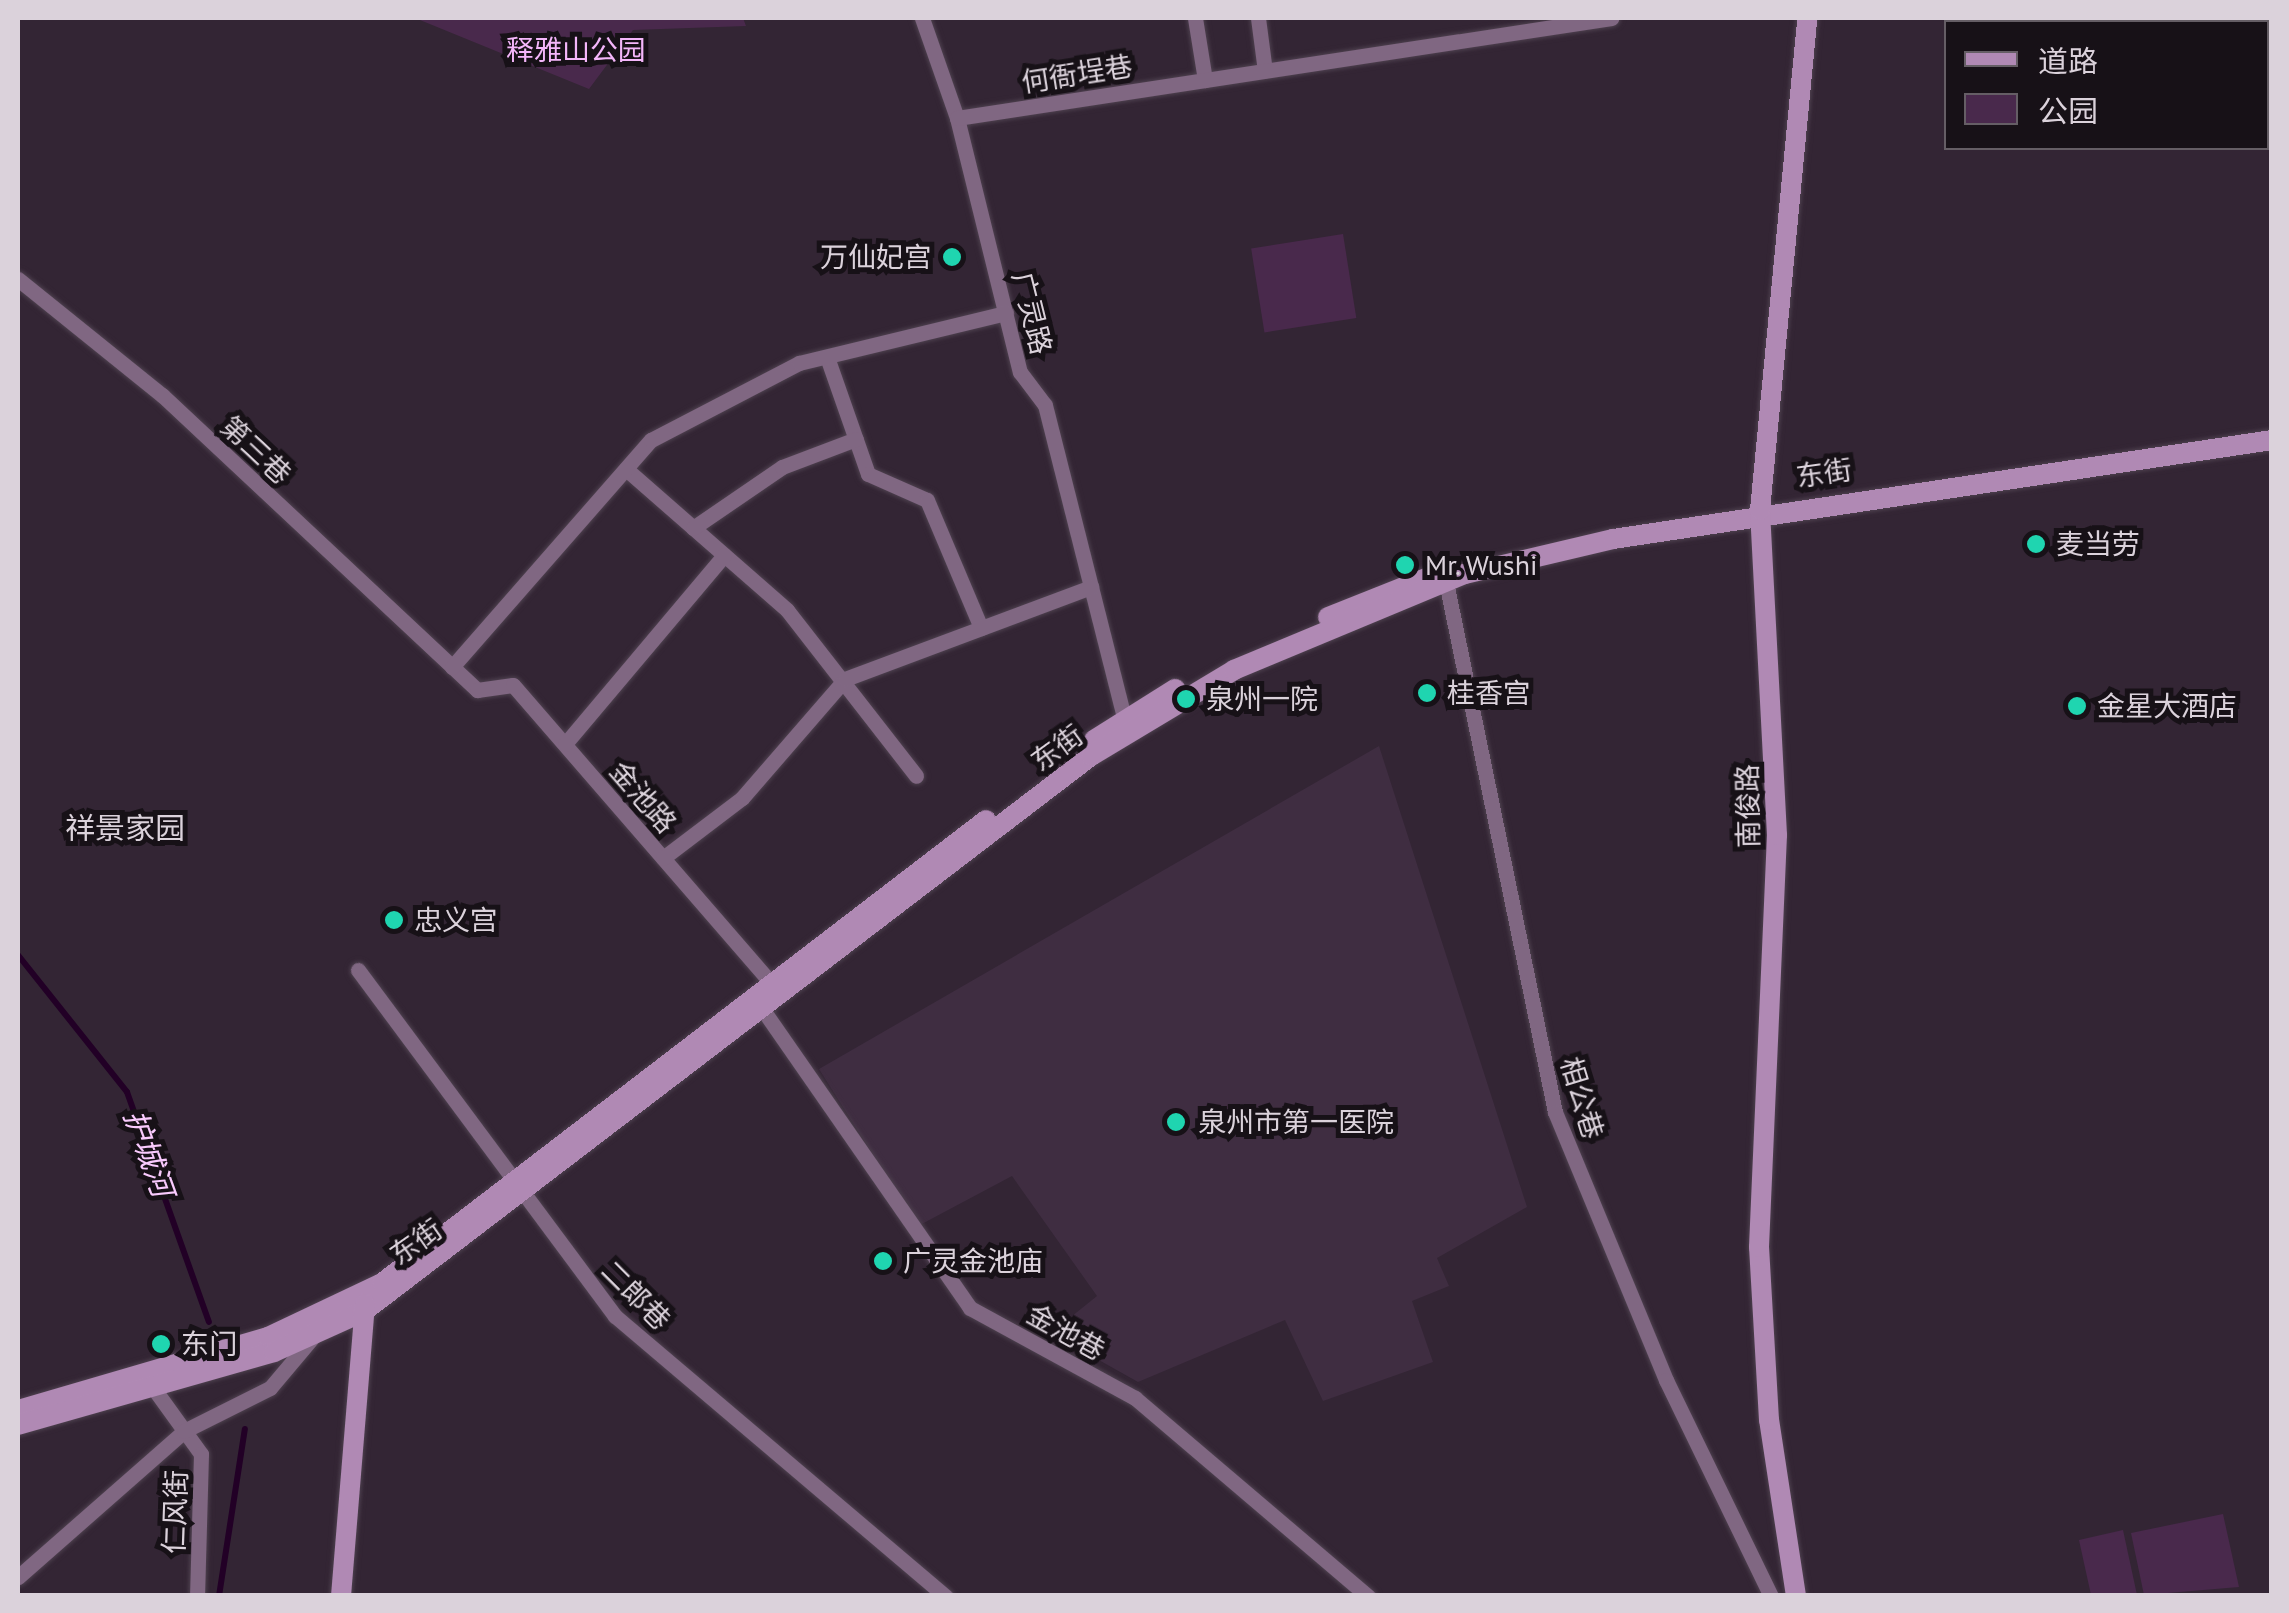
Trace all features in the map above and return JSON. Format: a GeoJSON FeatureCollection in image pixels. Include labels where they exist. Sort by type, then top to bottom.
{"type":"FeatureCollection","features":[{"type":"Feature","properties":{"kind":"main road","name":"南俊路"},"geometry":{"type":"LineString","coordinates":[[1796,1596],[1769,1420],[1759,1248],[1778,835],[1762,505],[1807,18]]}},
{"type":"Feature","properties":{"kind":"main road","name":"东街"},"geometry":{"type":"LineString","coordinates":[[519,1188],[1126,725],[1387,590],[1568,536],[1762,505],[2272,440]]}},
{"type":"Feature","properties":{"kind":"main road","name":"东街"},"geometry":{"type":"LineString","coordinates":[[1126,725],[1234,670],[1446,582],[1762,505]]}},
{"type":"Feature","properties":{"kind":"main road","name":"东街"},"geometry":{"type":"LineString","coordinates":[[18,1426],[315,1334],[366,1302],[763,1010],[776,989]]}},
{"type":"Feature","properties":{"kind":"main road","name":"东街"},"geometry":{"type":"LineString","coordinates":[[18,1410],[268,1336],[366,1302]]}},
{"type":"Feature","properties":{"kind":"main road"},"geometry":{"type":"LineString","coordinates":[[341,1596],[366,1302]]}},
{"type":"Feature","properties":{"kind":"street","name":"广灵路"},"geometry":{"type":"LineString","coordinates":[[922,18],[957,118],[1020,372],[1045,405],[1126,725]]}},
{"type":"Feature","properties":{"kind":"street"},"geometry":{"type":"LineString","coordinates":[[1195,18],[1204,80]]}},
{"type":"Feature","properties":{"kind":"street"},"geometry":{"type":"LineString","coordinates":[[1258,18],[1265,70]]}},
{"type":"Feature","properties":{"kind":"street","name":"何衙埕巷"},"geometry":{"type":"LineString","coordinates":[[957,118],[1612,18]]}},
{"type":"Feature","properties":{"kind":"street","name":"第三巷"},"geometry":{"type":"LineString","coordinates":[[18,279],[162,395],[452,667]]}},
{"type":"Feature","properties":{"kind":"street"},"geometry":{"type":"LineString","coordinates":[[452,667],[652,440],[698,413],[827,357],[1006,313]]}},
{"type":"Feature","properties":{"kind":"street"},"geometry":{"type":"LineString","coordinates":[[827,357],[868,474],[927,500],[981,628]]}},
{"type":"Feature","properties":{"kind":"street"},"geometry":{"type":"LineString","coordinates":[[693,528],[782,466],[856,438]]}},
{"type":"Feature","properties":{"kind":"street"},"geometry":{"type":"LineString","coordinates":[[626,469],[787,610],[916,776]]}},
{"type":"Feature","properties":{"kind":"street"},"geometry":{"type":"LineString","coordinates":[[565,744],[724,555]]}},
{"type":"Feature","properties":{"kind":"street","name":"相公巷"},"geometry":{"type":"LineString","coordinates":[[1446,582],[1556,1112],[1666,1380],[1771,1596]]}},
{"type":"Feature","properties":{"kind":"street"},"geometry":{"type":"LineString","coordinates":[[663,858],[742,798],[844,680],[1091,587]]}},
{"type":"Feature","properties":{"kind":"street","name":"金池路"},"geometry":{"type":"LineString","coordinates":[[452,667],[477,690],[513,684],[776,989]]}},
{"type":"Feature","properties":{"kind":"street","name":"二郎巷"},"geometry":{"type":"LineString","coordinates":[[358,970],[614,1316],[945,1596]]}},
{"type":"Feature","properties":{"kind":"street","name":"金池巷"},"geometry":{"type":"LineString","coordinates":[[763,1010],[970,1308],[1135,1398],[1368,1596]]}},
{"type":"Feature","properties":{"kind":"street"},"geometry":{"type":"LineString","coordinates":[[18,1577],[184,1431],[270,1388],[315,1334]]}},
{"type":"Feature","properties":{"kind":"street","name":"仁风街"},"geometry":{"type":"LineString","coordinates":[[152,1386],[201,1454],[197,1596]]}},
{"type":"Feature","properties":{"kind":"shaded area","name":"泉州市第一医院"},"geometry":{"type":"Polygon","coordinates":[[[1379,746],[1527,1207],[1437,1258],[1449,1286],[1412,1301],[1433,1362],[1323,1401],[1285,1320],[1138,1382],[1051,1333],[1097,1296],[1012,1176],[918,1226],[819,1069],[1379,746]]]}},
{"type":"Feature","properties":{"kind":"green space","name":"释雅山公园"},"geometry":{"type":"Polygon","coordinates":[[[415,18],[743,18],[746,26],[633,30],[589,89],[415,18]]]}},
{"type":"Feature","properties":{"kind":"green space"},"geometry":{"type":"Polygon","coordinates":[[[1343,234],[1356,318],[1264,333],[1251,249],[1343,234]]]}},
{"type":"Feature","properties":{"kind":"green space"},"geometry":{"type":"Polygon","coordinates":[[[2223,1514],[2239,1587],[2144,1595],[2131,1533],[2223,1514]]]}},
{"type":"Feature","properties":{"kind":"green space"},"geometry":{"type":"Polygon","coordinates":[[[2123,1530],[2137,1595],[2091,1595],[2079,1540],[2123,1530]]]}},
{"type":"Feature","properties":{"kind":"waterway","name":"护城河"},"geometry":{"type":"LineString","coordinates":[[18,955],[127,1092],[209,1322]]}},
{"type":"Feature","properties":{"kind":"waterway","name":"护城河"},"geometry":{"type":"LineString","coordinates":[[219,1596],[245,1429]]}},
{"type":"Feature","properties":{"kind":"place","name":"万仙妃宫"},"geometry":{"type":"Point","coordinates":[952,257]}},
{"type":"Feature","properties":{"kind":"place","name":"麦当劳"},"geometry":{"type":"Point","coordinates":[2036,544]}},
{"type":"Feature","properties":{"kind":"place","name":"Mr. Wushi"},"geometry":{"type":"Point","coordinates":[1405,565]}},
{"type":"Feature","properties":{"kind":"place","name":"桂香宫"},"geometry":{"type":"Point","coordinates":[1427,693]}},
{"type":"Feature","properties":{"kind":"place","name":"泉州一院"},"geometry":{"type":"Point","coordinates":[1186,699]}},
{"type":"Feature","properties":{"kind":"place","name":"金星大酒店"},"geometry":{"type":"Point","coordinates":[2077,706]}},
{"type":"Feature","properties":{"kind":"place","name":"忠义宫"},"geometry":{"type":"Point","coordinates":[394,920]}},
{"type":"Feature","properties":{"kind":"place","name":"泉州市第一医院"},"geometry":{"type":"Point","coordinates":[1176,1122]}},
{"type":"Feature","properties":{"kind":"place","name":"广灵金池庙"},"geometry":{"type":"Point","coordinates":[883,1261]}},
{"type":"Feature","properties":{"kind":"place","name":"东门"},"geometry":{"type":"Point","coordinates":[161,1344]}},
{"type":"Feature","properties":{"kind":"district","name":"祥景家园"},"geometry":{"type":"Point","coordinates":[125,828]}}]}
